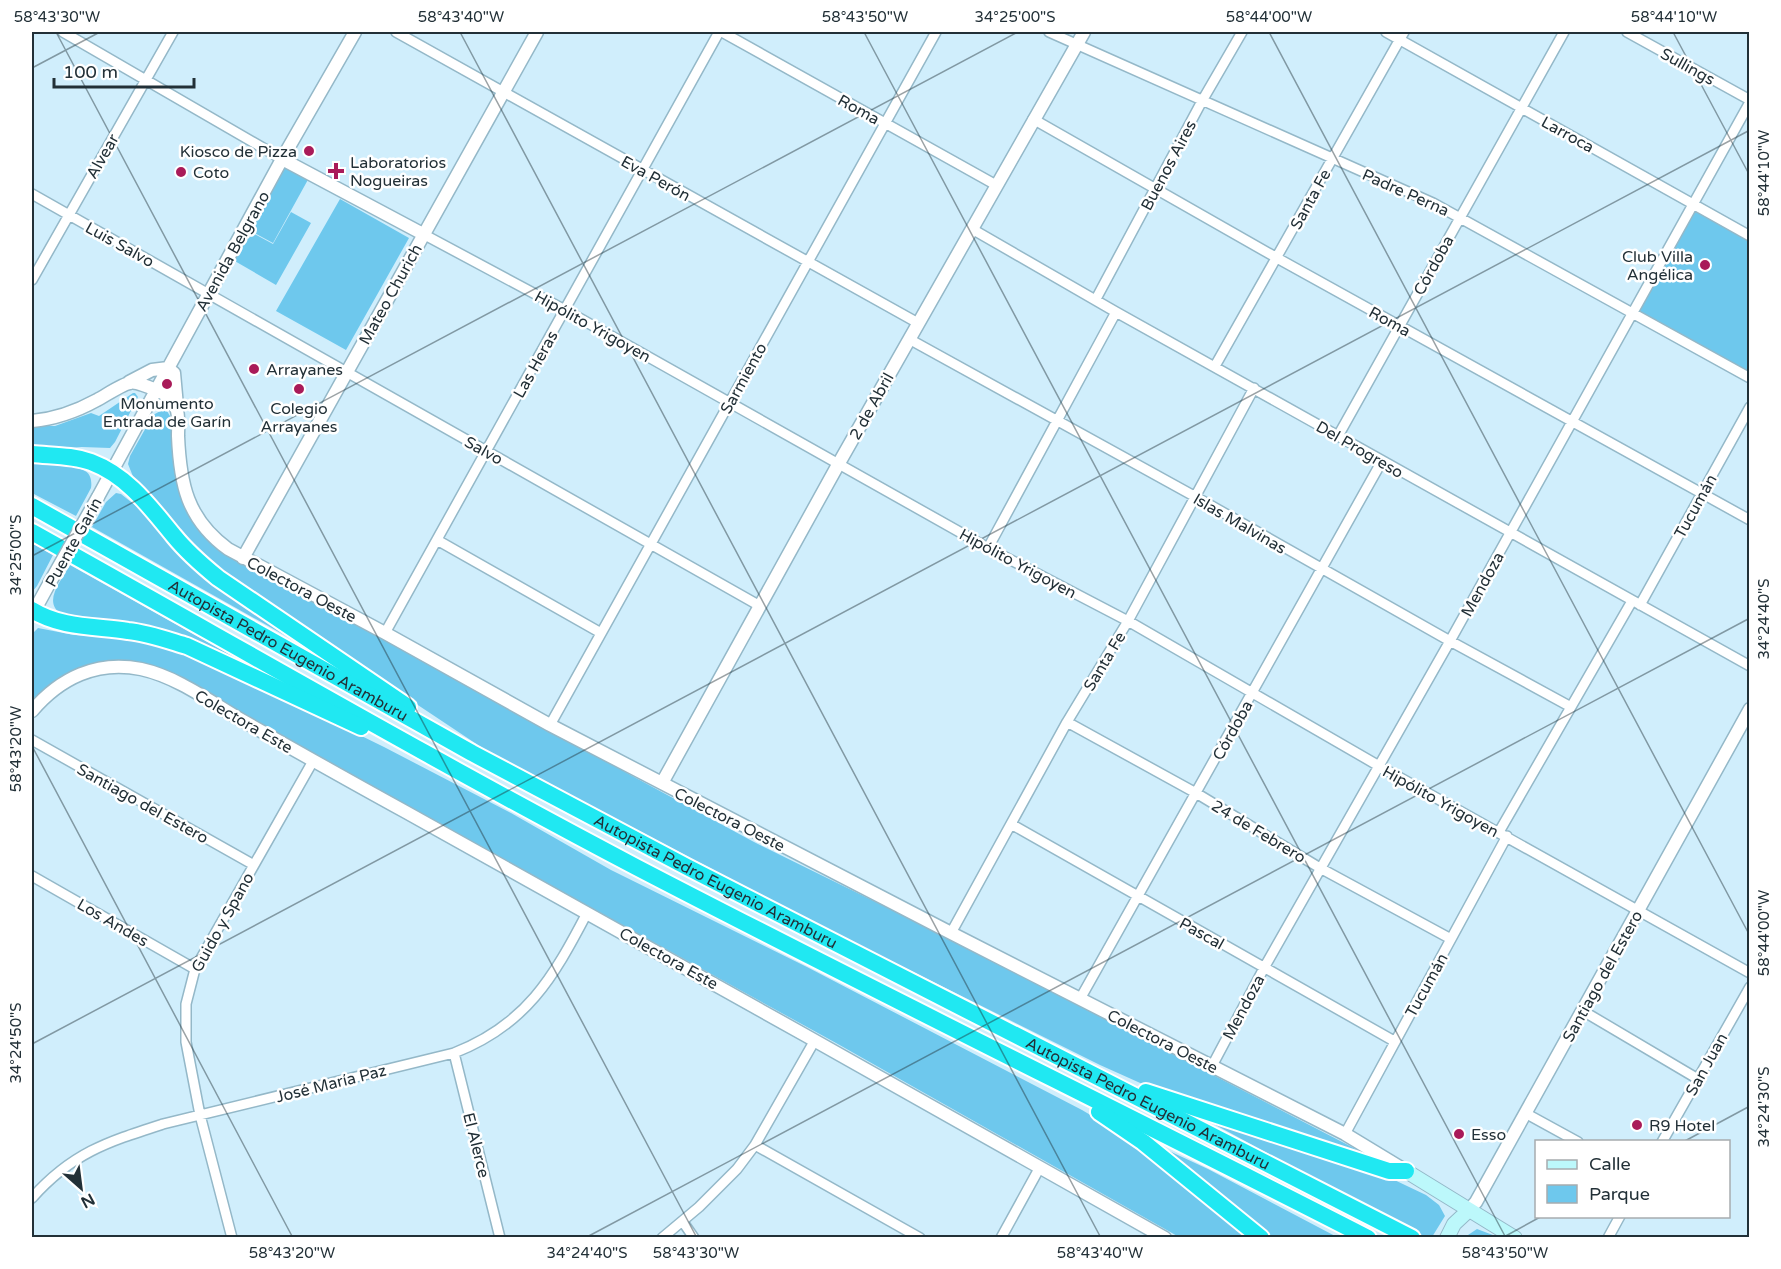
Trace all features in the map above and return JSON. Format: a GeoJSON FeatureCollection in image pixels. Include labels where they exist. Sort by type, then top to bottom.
{"type":"FeatureCollection","features":[{"type":"Feature","properties":{"kind":"highway"},"geometry":{"type":"LineString","coordinates":[[32,454],[70,456],[110,471],[140,495],[174,537],[196,560],[218,578],[376,684],[472,753]]}},
{"type":"Feature","properties":{"kind":"highway","name":"Autopista Pedro Eugenio Aramburu"},"geometry":{"type":"LineString","coordinates":[[32,506],[472,753],[778,915],[1412,1238]]}},
{"type":"Feature","properties":{"kind":"highway","name":"Autopista Pedro Eugenio Aramburu"},"geometry":{"type":"LineString","coordinates":[[32,532],[430,756],[634,866],[1368,1238]]}},
{"type":"Feature","properties":{"kind":"highway"},"geometry":{"type":"LineString","coordinates":[[32,612],[72,625],[157,636],[187,646],[342,720],[430,756]]}},
{"type":"Feature","properties":{"kind":"highway"},"geometry":{"type":"LineString","coordinates":[[1013,1033],[1145,1091],[1389,1171],[1406,1171]]}},
{"type":"Feature","properties":{"kind":"highway"},"geometry":{"type":"LineString","coordinates":[[1011,1059],[1110,1119],[1143,1142],[1261,1238]]}},
{"type":"Feature","properties":{"kind":"main road","name":"Colectora Oeste"},"geometry":{"type":"LineString","coordinates":[[1406,1171],[1515,1238]]}},
{"type":"Feature","properties":{"kind":"main road","name":"Santiago del Estero"},"geometry":{"type":"LineString","coordinates":[[1447,1238],[1454,1224],[1469,1210]]}},
{"type":"Feature","properties":{"kind":"street"},"geometry":{"type":"LineString","coordinates":[[63,32],[282,159]]}},
{"type":"Feature","properties":{"kind":"street","name":"Alvear"},"geometry":{"type":"LineString","coordinates":[[32,280],[173,32]]}},
{"type":"Feature","properties":{"kind":"street","name":"Avenida Belgrano"},"geometry":{"type":"LineString","coordinates":[[110,471],[282,159],[355,32]]}},
{"type":"Feature","properties":{"kind":"street","name":"Eva Perón"},"geometry":{"type":"LineString","coordinates":[[396,32],[918,323]]}},
{"type":"Feature","properties":{"kind":"street","name":"Mateo Churich"},"geometry":{"type":"LineString","coordinates":[[243,558],[537,32]]}},
{"type":"Feature","properties":{"kind":"street","name":"Roma"},"geometry":{"type":"LineString","coordinates":[[720,32],[996,185]]}},
{"type":"Feature","properties":{"kind":"street","name":"Las Heras"},"geometry":{"type":"LineString","coordinates":[[385,633],[641,170],[720,32]]}},
{"type":"Feature","properties":{"kind":"street","name":"Sarmiento"},"geometry":{"type":"LineString","coordinates":[[550,725],[936,32]]}},
{"type":"Feature","properties":{"kind":"street","name":"Padre Perna"},"geometry":{"type":"LineString","coordinates":[[1049,32],[1434,203],[1634,312],[1749,378]]}},
{"type":"Feature","properties":{"kind":"street","name":"2 de Abril"},"geometry":{"type":"LineString","coordinates":[[662,783],[839,463],[1084,32]]}},
{"type":"Feature","properties":{"kind":"street","name":"Buenos Aires"},"geometry":{"type":"LineString","coordinates":[[1096,300],[1154,189],[1242,32]]}},
{"type":"Feature","properties":{"kind":"street","name":"Larroca"},"geometry":{"type":"LineString","coordinates":[[1386,32],[1402,35],[1522,109],[1749,236]]}},
{"type":"Feature","properties":{"kind":"street","name":"Córdoba"},"geometry":{"type":"LineString","coordinates":[[1338,436],[1564,32]]}},
{"type":"Feature","properties":{"kind":"street","name":"Sullings"},"geometry":{"type":"LineString","coordinates":[[1627,32],[1749,101]]}},
{"type":"Feature","properties":{"kind":"street","name":"Santa Fe"},"geometry":{"type":"LineString","coordinates":[[1215,366],[1402,35]]}},
{"type":"Feature","properties":{"kind":"street","name":"Mendoza"},"geometry":{"type":"LineString","coordinates":[[1212,1066],[1264,968],[1694,205],[1749,101]]}},
{"type":"Feature","properties":{"kind":"street","name":"Roma"},"geometry":{"type":"LineString","coordinates":[[1033,119],[1277,258],[1749,520]]}},
{"type":"Feature","properties":{"kind":"street","name":"Hipólito Yrigoyen"},"geometry":{"type":"LineString","coordinates":[[282,159],[564,310],[988,548],[1128,621],[1379,766],[1749,973]]}},
{"type":"Feature","properties":{"kind":"street","name":"Luis Salvo"},"geometry":{"type":"LineString","coordinates":[[32,194],[208,294]]}},
{"type":"Feature","properties":{"kind":"street","name":"Del Progreso"},"geometry":{"type":"LineString","coordinates":[[972,229],[1749,666]]}},
{"type":"Feature","properties":{"kind":"street","name":"Salvo"},"geometry":{"type":"LineString","coordinates":[[208,294],[760,606]]}},
{"type":"Feature","properties":{"kind":"street"},"geometry":{"type":"LineString","coordinates":[[988,548],[1116,312]]}},
{"type":"Feature","properties":{"kind":"street","name":"Islas Malvinas"},"geometry":{"type":"LineString","coordinates":[[909,339],[1571,707]]}},
{"type":"Feature","properties":{"kind":"street"},"geometry":{"type":"LineString","coordinates":[[32,420],[52,418],[88,405],[152,370],[168,368]]}},
{"type":"Feature","properties":{"kind":"street","name":"Colectora Oeste"},"geometry":{"type":"LineString","coordinates":[[168,368],[174,373],[179,464],[183,486],[197,518],[215,540],[243,558],[385,633],[550,725],[1346,1134],[1406,1171]]}},
{"type":"Feature","properties":{"kind":"street"},"geometry":{"type":"LineString","coordinates":[[129,382],[142,384],[171,399],[177,412]]}},
{"type":"Feature","properties":{"kind":"street","name":"Santa Fe"},"geometry":{"type":"LineString","coordinates":[[951,933],[1067,722],[1128,621],[1254,388]]}},
{"type":"Feature","properties":{"kind":"street","name":"Tucumán"},"geometry":{"type":"LineString","coordinates":[[1346,1134],[1394,1041],[1451,939],[1503,834],[1571,707],[1703,493],[1749,407]]}},
{"type":"Feature","properties":{"kind":"street","name":"Córdoba"},"geometry":{"type":"LineString","coordinates":[[1080,999],[1382,461]]}},
{"type":"Feature","properties":{"kind":"street","name":"Puente Garín"},"geometry":{"type":"LineString","coordinates":[[32,612],[98,497],[110,471]]}},
{"type":"Feature","properties":{"kind":"street"},"geometry":{"type":"LineString","coordinates":[[437,540],[602,633]]}},
{"type":"Feature","properties":{"kind":"street","name":"Colectora Este"},"geometry":{"type":"LineString","coordinates":[[32,711],[55,688],[71,678],[98,669],[116,666],[144,670],[172,680],[1165,1238]]}},
{"type":"Feature","properties":{"kind":"street","name":"Santiago del Estero"},"geometry":{"type":"LineString","coordinates":[[1469,1210],[1476,1202],[1583,1011],[1749,710]]}},
{"type":"Feature","properties":{"kind":"street","name":"24 de Febrero"},"geometry":{"type":"LineString","coordinates":[[1067,722],[1196,793],[1320,868],[1451,939]]}},
{"type":"Feature","properties":{"kind":"street","name":"Santiago del Estero"},"geometry":{"type":"LineString","coordinates":[[32,740],[254,865]]}},
{"type":"Feature","properties":{"kind":"street","name":"Guido y Spano"},"geometry":{"type":"LineString","coordinates":[[232,1238],[190,1070],[184,1024],[189,988],[195,969],[313,761]]}},
{"type":"Feature","properties":{"kind":"street","name":"Pascal"},"geometry":{"type":"LineString","coordinates":[[1011,824],[1394,1041]]}},
{"type":"Feature","properties":{"kind":"street","name":"Los Andes"},"geometry":{"type":"LineString","coordinates":[[32,876],[195,969]]}},
{"type":"Feature","properties":{"kind":"street","name":"José María Paz"},"geometry":{"type":"LineString","coordinates":[[32,1198],[59,1170],[85,1152],[118,1138],[200,1115],[454,1053],[489,1036],[526,1009],[558,966],[587,913]]}},
{"type":"Feature","properties":{"kind":"street","name":"San Juan"},"geometry":{"type":"LineString","coordinates":[[1663,1140],[1749,987]]}},
{"type":"Feature","properties":{"kind":"street"},"geometry":{"type":"LineString","coordinates":[[1583,1011],[1698,1079]]}},
{"type":"Feature","properties":{"kind":"street"},"geometry":{"type":"LineString","coordinates":[[662,1238],[720,1188],[755,1145],[815,1040]]}},
{"type":"Feature","properties":{"kind":"street","name":"El Alerce"},"geometry":{"type":"LineString","coordinates":[[454,1053],[500,1238]]}},
{"type":"Feature","properties":{"kind":"street"},"geometry":{"type":"LineString","coordinates":[[1525,1113],[1574,1140]]}},
{"type":"Feature","properties":{"kind":"street"},"geometry":{"type":"LineString","coordinates":[[755,1145],[920,1238]]}},
{"type":"Feature","properties":{"kind":"street"},"geometry":{"type":"LineString","coordinates":[[1001,1238],[1040,1167]]}},
{"type":"Feature","properties":{"kind":"street"},"geometry":{"type":"LineString","coordinates":[[1608,1238],[1619,1218]]}},
{"type":"Feature","properties":{"kind":"street"},"geometry":{"type":"LineString","coordinates":[[683,1222],[694,1238]]}},
{"type":"Feature","properties":{"kind":"green space"},"geometry":{"type":"Polygon","coordinates":[[[286,163],[310,176],[273,243],[249,230],[286,163]]]}},
{"type":"Feature","properties":{"kind":"green space"},"geometry":{"type":"Polygon","coordinates":[[[340,199],[409,238],[346,350],[276,311],[340,199]]]}},
{"type":"Feature","properties":{"kind":"green space","name":"Club Villa Angélica"},"geometry":{"type":"Polygon","coordinates":[[[1694,205],[1749,236],[1749,378],[1634,312],[1694,205]]]}},
{"type":"Feature","properties":{"kind":"green space"},"geometry":{"type":"Polygon","coordinates":[[[291,212],[311,223],[276,285],[233,260],[249,231],[273,244],[291,212]]]}},
{"type":"Feature","properties":{"kind":"green space"},"geometry":{"type":"Polygon","coordinates":[[[133,393],[138,397],[110,448],[32,450],[32,426],[55,426],[91,413],[99,416],[133,393]]]}},
{"type":"Feature","properties":{"kind":"green space"},"geometry":{"type":"Polygon","coordinates":[[[164,409],[170,416],[177,475],[188,510],[197,527],[225,555],[474,687],[754,842],[943,935],[1375,1159],[1167,1095],[1100,1065],[813,922],[490,753],[206,564],[165,519],[150,493],[134,479],[128,464],[130,456],[153,415],[164,409]]]}},
{"type":"Feature","properties":{"kind":"green space"},"geometry":{"type":"Polygon","coordinates":[[[32,461],[75,467],[89,474],[91,488],[76,516],[32,493],[32,461]]]}},
{"type":"Feature","properties":{"kind":"green space"},"geometry":{"type":"Polygon","coordinates":[[[116,493],[121,494],[334,663],[92,527],[106,502],[116,493]]]}},
{"type":"Feature","properties":{"kind":"green space"},"geometry":{"type":"Polygon","coordinates":[[[32,543],[53,555],[32,592],[32,543]]]}},
{"type":"Feature","properties":{"kind":"green space"},"geometry":{"type":"Polygon","coordinates":[[[70,565],[281,683],[233,663],[61,614],[53,603],[53,597],[70,565]]]}},
{"type":"Feature","properties":{"kind":"green space"},"geometry":{"type":"Polygon","coordinates":[[[38,628],[74,635],[118,637],[183,651],[384,747],[511,813],[611,870],[807,967],[1082,1110],[1109,1126],[1252,1237],[1179,1237],[836,1043],[156,668],[141,662],[121,660],[101,663],[32,705],[32,634],[38,628]]]}},
{"type":"Feature","properties":{"kind":"green space"},"geometry":{"type":"Polygon","coordinates":[[[1195,1114],[1386,1176],[1426,1195],[1439,1205],[1445,1216],[1432,1237],[1423,1237],[1195,1114]]]}},
{"type":"Feature","properties":{"kind":"green space"},"geometry":{"type":"Polygon","coordinates":[[[1152,1143],[1208,1169],[1337,1237],[1266,1237],[1152,1143]]]}},
{"type":"Feature","properties":{"kind":"green space"},"geometry":{"type":"Polygon","coordinates":[[[1477,1229],[1498,1237],[1465,1237],[1477,1229]]]}},
{"type":"Feature","properties":{"kind":"place","name":"Kiosco de Pizza"},"geometry":{"type":"Point","coordinates":[309,151]}},
{"type":"Feature","properties":{"kind":"place","name":"Laboratorios Nogueiras"},"geometry":{"type":"Point","coordinates":[336,171]}},
{"type":"Feature","properties":{"kind":"place","name":"Coto"},"geometry":{"type":"Point","coordinates":[181,172]}},
{"type":"Feature","properties":{"kind":"place","name":"Club Villa Angélica"},"geometry":{"type":"Point","coordinates":[1705,265]}},
{"type":"Feature","properties":{"kind":"place","name":"Arrayanes"},"geometry":{"type":"Point","coordinates":[254,369]}},
{"type":"Feature","properties":{"kind":"place","name":"Monumento Entrada de Garín"},"geometry":{"type":"Point","coordinates":[167,384]}},
{"type":"Feature","properties":{"kind":"place","name":"Colegio Arrayanes"},"geometry":{"type":"Point","coordinates":[299,389]}},
{"type":"Feature","properties":{"kind":"place","name":"R9 Hotel"},"geometry":{"type":"Point","coordinates":[1637,1125]}},
{"type":"Feature","properties":{"kind":"place","name":"Esso"},"geometry":{"type":"Point","coordinates":[1459,1134]}}]}
